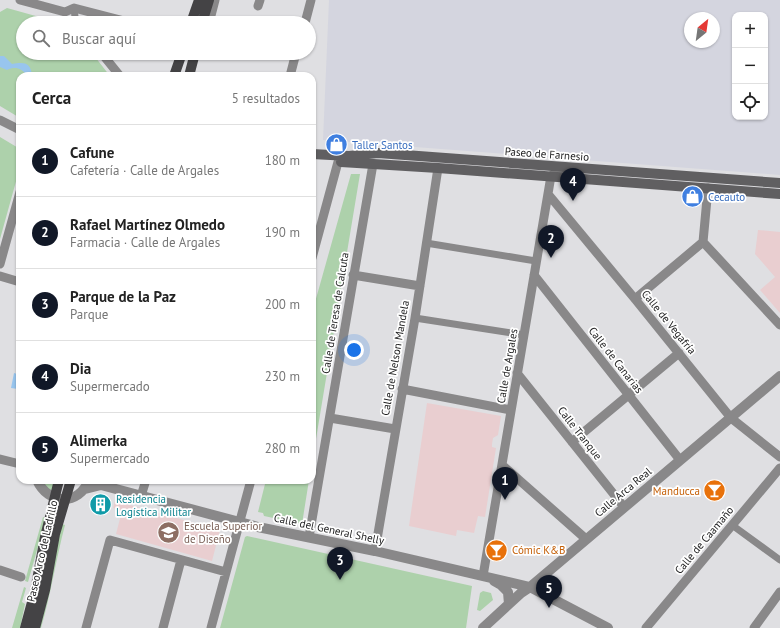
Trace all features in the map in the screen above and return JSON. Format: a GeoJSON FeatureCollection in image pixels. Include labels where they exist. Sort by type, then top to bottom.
{"type":"FeatureCollection","features":[{"type":"Feature","properties":{"kind":"main road"},"geometry":{"type":"LineString","coordinates":[[193,16],[197,0]]}},
{"type":"Feature","properties":{"kind":"main road"},"geometry":{"type":"LineString","coordinates":[[204,16],[209,0]]}},
{"type":"Feature","properties":{"kind":"main road"},"geometry":{"type":"LineString","coordinates":[[175,72],[180,60]]}},
{"type":"Feature","properties":{"kind":"main road"},"geometry":{"type":"LineString","coordinates":[[190,72],[193,60]]}},
{"type":"Feature","properties":{"kind":"main road","name":"Paseo de Farnesio"},"geometry":{"type":"LineString","coordinates":[[316,154],[349,156],[378,152],[780,183]]}},
{"type":"Feature","properties":{"kind":"main road","name":"Paseo de Farnesio"},"geometry":{"type":"LineString","coordinates":[[316,160],[551,176],[780,194]]}},
{"type":"Feature","properties":{"kind":"main road","name":"Paseo Arco de Ladrillo"},"geometry":{"type":"LineString","coordinates":[[25,628],[36,591],[45,537],[58,484]]}},
{"type":"Feature","properties":{"kind":"main road","name":"Paseo Arco de Ladrillo"},"geometry":{"type":"LineString","coordinates":[[35,628],[46,590],[56,534],[70,484]]}},
{"type":"Feature","properties":{"kind":"street"},"geometry":{"type":"LineString","coordinates":[[20,0],[65,12],[75,4]]}},
{"type":"Feature","properties":{"kind":"street"},"geometry":{"type":"LineString","coordinates":[[210,16],[215,0]]}},
{"type":"Feature","properties":{"kind":"street"},"geometry":{"type":"LineString","coordinates":[[306,16],[311,0]]}},
{"type":"Feature","properties":{"kind":"street"},"geometry":{"type":"LineString","coordinates":[[75,4],[75,16]]}},
{"type":"Feature","properties":{"kind":"street"},"geometry":{"type":"LineString","coordinates":[[75,4],[111,16]]}},
{"type":"Feature","properties":{"kind":"street"},"geometry":{"type":"LineString","coordinates":[[108,60],[117,72]]}},
{"type":"Feature","properties":{"kind":"street"},"geometry":{"type":"LineString","coordinates":[[291,72],[294,60]]}},
{"type":"Feature","properties":{"kind":"street"},"geometry":{"type":"LineString","coordinates":[[0,120],[16,128]]}},
{"type":"Feature","properties":{"kind":"street"},"geometry":{"type":"LineString","coordinates":[[316,243],[338,162]]}},
{"type":"Feature","properties":{"kind":"street","name":"Calle de Teresa de Calcuta"},"geometry":{"type":"LineString","coordinates":[[309,537],[373,164]]}},
{"type":"Feature","properties":{"kind":"street"},"geometry":{"type":"LineString","coordinates":[[551,176],[564,167]]}},
{"type":"Feature","properties":{"kind":"street","name":"Calle de Nelson Mandela"},"geometry":{"type":"LineString","coordinates":[[376,552],[395,429],[415,318],[438,168]]}},
{"type":"Feature","properties":{"kind":"street","name":"Calle de Argales"},"geometry":{"type":"LineString","coordinates":[[483,576],[551,176]]}},
{"type":"Feature","properties":{"kind":"street"},"geometry":{"type":"LineString","coordinates":[[635,299],[703,242],[708,188]]}},
{"type":"Feature","properties":{"kind":"street","name":"Calle de Vegafría"},"geometry":{"type":"LineString","coordinates":[[548,194],[731,418],[780,457]]}},
{"type":"Feature","properties":{"kind":"street"},"geometry":{"type":"LineString","coordinates":[[0,264],[16,206]]}},
{"type":"Feature","properties":{"kind":"street"},"geometry":{"type":"LineString","coordinates":[[703,242],[780,325]]}},
{"type":"Feature","properties":{"kind":"street"},"geometry":{"type":"LineString","coordinates":[[426,243],[536,261]]}},
{"type":"Feature","properties":{"kind":"street","name":"Calle de Canarias"},"geometry":{"type":"LineString","coordinates":[[534,275],[680,460]]}},
{"type":"Feature","properties":{"kind":"street"},"geometry":{"type":"LineString","coordinates":[[0,276],[16,281]]}},
{"type":"Feature","properties":{"kind":"street"},"geometry":{"type":"LineString","coordinates":[[354,276],[420,286]]}},
{"type":"Feature","properties":{"kind":"street"},"geometry":{"type":"LineString","coordinates":[[415,318],[524,335]]}},
{"type":"Feature","properties":{"kind":"street"},"geometry":{"type":"LineString","coordinates":[[572,442],[679,353]]}},
{"type":"Feature","properties":{"kind":"street","name":"Calle Tranque"},"geometry":{"type":"LineString","coordinates":[[517,373],[624,507]]}},
{"type":"Feature","properties":{"kind":"street","name":"Calle Arca Real"},"geometry":{"type":"LineString","coordinates":[[483,628],[521,593],[780,376]]}},
{"type":"Feature","properties":{"kind":"street"},"geometry":{"type":"LineString","coordinates":[[402,390],[511,410]]}},
{"type":"Feature","properties":{"kind":"street"},"geometry":{"type":"LineString","coordinates":[[330,418],[395,429]]}},
{"type":"Feature","properties":{"kind":"street"},"geometry":{"type":"LineString","coordinates":[[0,459],[16,463]]}},
{"type":"Feature","properties":{"kind":"street"},"geometry":{"type":"LineString","coordinates":[[502,465],[586,539]]}},
{"type":"Feature","properties":{"kind":"street","name":"Calle de Caamaño"},"geometry":{"type":"LineString","coordinates":[[646,628],[780,468]]}},
{"type":"Feature","properties":{"kind":"street"},"geometry":{"type":"LineString","coordinates":[[40,484],[44,491],[54,498],[66,499]]}},
{"type":"Feature","properties":{"kind":"street","name":"Calle del General Shelly"},"geometry":{"type":"LineString","coordinates":[[102,484],[141,496],[240,522],[530,587],[603,627]]}},
{"type":"Feature","properties":{"kind":"street"},"geometry":{"type":"LineString","coordinates":[[141,496],[145,484]]}},
{"type":"Feature","properties":{"kind":"street"},"geometry":{"type":"LineString","coordinates":[[211,628],[250,484]]}},
{"type":"Feature","properties":{"kind":"street","name":"Calle del General Shelly"},"geometry":{"type":"LineString","coordinates":[[66,499],[78,495],[87,485]]}},
{"type":"Feature","properties":{"kind":"street"},"geometry":{"type":"LineString","coordinates":[[732,525],[780,560]]}},
{"type":"Feature","properties":{"kind":"street"},"geometry":{"type":"LineString","coordinates":[[86,628],[110,540],[226,572]]}},
{"type":"Feature","properties":{"kind":"street"},"geometry":{"type":"LineString","coordinates":[[163,628],[181,560]]}},
{"type":"Feature","properties":{"kind":"street"},"geometry":{"type":"LineString","coordinates":[[0,570],[21,576]]}},
{"type":"Feature","properties":{"kind":"street","name":"Calle del General Shelly"},"geometry":{"type":"LineString","coordinates":[[483,576],[506,588],[509,597],[509,604]]}},
{"type":"Feature","properties":{"kind":"street"},"geometry":{"type":"LineString","coordinates":[[754,628],[780,592]]}},
{"type":"Feature","properties":{"kind":"shaded area"},"geometry":{"type":"Polygon","coordinates":[[[329,0],[780,0],[780,175],[323,140],[329,0]]]}},
{"type":"Feature","properties":{"kind":"shaded area"},"geometry":{"type":"Polygon","coordinates":[[[758,230],[780,232],[780,313],[760,290],[775,277],[755,254],[758,230]]]}},
{"type":"Feature","properties":{"kind":"shaded area"},"geometry":{"type":"Polygon","coordinates":[[[427,403],[501,416],[498,435],[493,438],[492,444],[492,447],[496,448],[485,517],[478,516],[474,533],[457,530],[456,536],[409,526],[427,403]]]}},
{"type":"Feature","properties":{"kind":"shaded area","name":"Escuela Superior de Diseño"},"geometry":{"type":"Polygon","coordinates":[[[115,501],[220,530],[212,561],[116,534],[122,511],[113,508],[115,501]]]}},
{"type":"Feature","properties":{"kind":"green space"},"geometry":{"type":"Polygon","coordinates":[[[7,8],[36,16],[16,16],[16,60],[97,60],[107,72],[16,72],[16,116],[0,106],[0,12],[7,8]]]}},
{"type":"Feature","properties":{"kind":"green space"},"geometry":{"type":"Polygon","coordinates":[[[0,137],[16,147],[16,181],[0,239],[0,137]]]}},
{"type":"Feature","properties":{"kind":"green space"},"geometry":{"type":"Polygon","coordinates":[[[351,174],[360,174],[316,439],[316,299],[351,174]]]}},
{"type":"Feature","properties":{"kind":"green space"},"geometry":{"type":"Polygon","coordinates":[[[44,484],[54,484],[53,490],[50,491],[46,488],[44,484]]]}},
{"type":"Feature","properties":{"kind":"green space"},"geometry":{"type":"Polygon","coordinates":[[[265,484],[308,484],[302,524],[264,516],[263,513],[258,512],[265,484]]]}},
{"type":"Feature","properties":{"kind":"green space"},"geometry":{"type":"Polygon","coordinates":[[[43,517],[46,518],[28,582],[25,581],[43,517]]]}},
{"type":"Feature","properties":{"kind":"green space"},"geometry":{"type":"Polygon","coordinates":[[[62,524],[65,525],[51,589],[41,628],[39,628],[59,536],[62,524]]]}},
{"type":"Feature","properties":{"kind":"green space"},"geometry":{"type":"Polygon","coordinates":[[[247,536],[472,586],[466,628],[220,628],[245,537],[247,536]]]}},
{"type":"Feature","properties":{"kind":"green space"},"geometry":{"type":"Polygon","coordinates":[[[24,587],[26,588],[22,602],[25,604],[20,628],[12,628],[24,587]]]}},
{"type":"Feature","properties":{"kind":"green space"},"geometry":{"type":"Polygon","coordinates":[[[483,591],[491,593],[493,600],[480,611],[477,610],[480,593],[483,591]]]}},
{"type":"Feature","properties":{"kind":"water"},"geometry":{"type":"Polygon","coordinates":[[[0,56],[4,56],[12,64],[26,64],[31,72],[24,72],[18,68],[7,70],[0,67],[0,56]]]}},
{"type":"Feature","properties":{"kind":"water"},"geometry":{"type":"Polygon","coordinates":[[[14,373],[16,374],[16,389],[11,388],[14,373]]]}},
{"type":"Feature","properties":{"kind":"place","name":"Taller Santos"},"geometry":{"type":"Point","coordinates":[337,145]}},
{"type":"Feature","properties":{"kind":"place","name":"Cecauto"},"geometry":{"type":"Point","coordinates":[693,197]}},
{"type":"Feature","properties":{"kind":"place","name":"Dia"},"geometry":{"type":"Point","coordinates":[573,201]}},
{"type":"Feature","properties":{"kind":"place","name":"Rafael Martínez Olmedo"},"geometry":{"type":"Point","coordinates":[551,258]}},
{"type":"Feature","properties":{"kind":"place","name":"Manducca"},"geometry":{"type":"Point","coordinates":[715,491]}},
{"type":"Feature","properties":{"kind":"place","name":"Cafune"},"geometry":{"type":"Point","coordinates":[505,500]}},
{"type":"Feature","properties":{"kind":"place","name":"Residencia Logística Militar"},"geometry":{"type":"Point","coordinates":[101,505]}},
{"type":"Feature","properties":{"kind":"place","name":"Escuela Superior de Diseño"},"geometry":{"type":"Point","coordinates":[168,532]}},
{"type":"Feature","properties":{"kind":"place","name":"Cómic K&B"},"geometry":{"type":"Point","coordinates":[497,550]}},
{"type":"Feature","properties":{"kind":"place","name":"Parque de la Paz"},"geometry":{"type":"Point","coordinates":[340,580]}},
{"type":"Feature","properties":{"kind":"place","name":"Alimerka"},"geometry":{"type":"Point","coordinates":[549,608]}}]}
